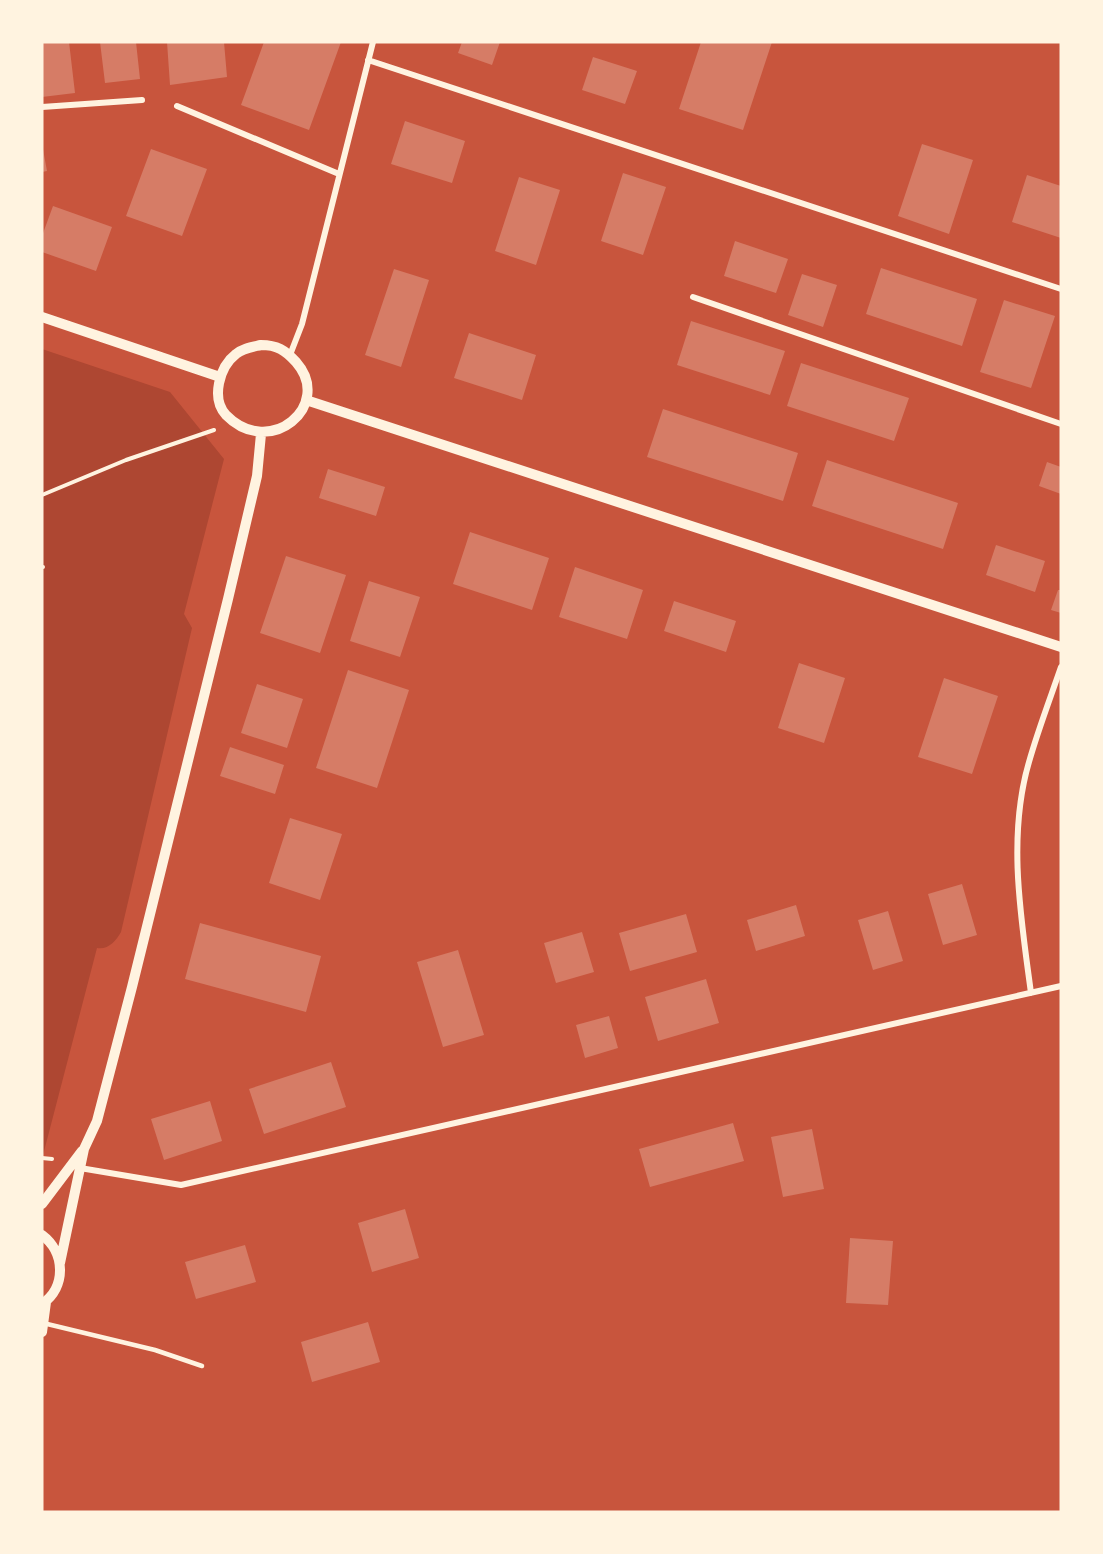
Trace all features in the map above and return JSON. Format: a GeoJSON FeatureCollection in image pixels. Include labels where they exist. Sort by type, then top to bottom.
{"type":"FeatureCollection","features":[{"type":"Feature","properties":{"kind":"street"},"geometry":{"type":"LineString","coordinates":[[290,355],[302,324],[373,42]]}},
{"type":"Feature","properties":{"kind":"street"},"geometry":{"type":"LineString","coordinates":[[368,60],[1061,290]]}},
{"type":"Feature","properties":{"kind":"street"},"geometry":{"type":"LineString","coordinates":[[42,107],[142,100]]}},
{"type":"Feature","properties":{"kind":"street"},"geometry":{"type":"LineString","coordinates":[[177,106],[339,174]]}},
{"type":"Feature","properties":{"kind":"street"},"geometry":{"type":"LineString","coordinates":[[693,297],[1061,424]]}},
{"type":"Feature","properties":{"kind":"street"},"geometry":{"type":"LineString","coordinates":[[42,317],[220,377]]}},
{"type":"Feature","properties":{"kind":"street"},"geometry":{"type":"LineString","coordinates":[[277,345],[290,355],[301,368],[307,383],[306,400],[300,414],[290,425],[276,432],[261,434],[247,431],[234,423],[222,411],[219,395],[220,377],[226,364],[236,354],[248,348],[277,345]]}},
{"type":"Feature","properties":{"kind":"street"},"geometry":{"type":"LineString","coordinates":[[306,400],[1061,647]]}},
{"type":"Feature","properties":{"kind":"street"},"geometry":{"type":"LineString","coordinates":[[42,1204],[84,1149],[97,1121],[163,867],[257,476],[261,434]]}},
{"type":"Feature","properties":{"kind":"street"},"geometry":{"type":"LineString","coordinates":[[1031,993],[1017,886],[1019,825],[1028,764],[1061,667]]}},
{"type":"Feature","properties":{"kind":"street"},"geometry":{"type":"LineString","coordinates":[[80,1168],[181,1185],[1061,986]]}},
{"type":"Feature","properties":{"kind":"street"},"geometry":{"type":"LineString","coordinates":[[43,1327],[44,1303],[58,1284],[60,1263],[84,1149]]}},
{"type":"Feature","properties":{"kind":"street"},"geometry":{"type":"LineString","coordinates":[[42,1235],[52,1244],[60,1263]]}},
{"type":"Feature","properties":{"kind":"lane"},"geometry":{"type":"LineString","coordinates":[[43,1327],[155,1350],[202,1366]]}},
{"type":"Feature","properties":{"kind":"path"},"geometry":{"type":"LineString","coordinates":[[42,495],[126,460],[234,423]]}},
{"type":"Feature","properties":{"kind":"shaded area"},"geometry":{"type":"Polygon","coordinates":[[[42,349],[170,392],[224,459],[184,614],[192,628],[121,932],[117,939],[105,948],[97,948],[42,1159],[42,349]]]}},
{"type":"Feature","properties":{"kind":"building"},"geometry":{"type":"Polygon","coordinates":[[[42,42],[69,42],[75,93],[42,97],[42,42]]]}},
{"type":"Feature","properties":{"kind":"building"},"geometry":{"type":"Polygon","coordinates":[[[100,42],[136,42],[140,79],[105,83],[100,42]]]}},
{"type":"Feature","properties":{"kind":"building"},"geometry":{"type":"Polygon","coordinates":[[[167,42],[224,42],[227,77],[170,85],[167,42]]]}},
{"type":"Feature","properties":{"kind":"building"},"geometry":{"type":"Polygon","coordinates":[[[264,42],[341,42],[309,130],[241,105],[264,42]]]}},
{"type":"Feature","properties":{"kind":"building"},"geometry":{"type":"Polygon","coordinates":[[[462,42],[500,42],[492,65],[458,53],[462,42]]]}},
{"type":"Feature","properties":{"kind":"building"},"geometry":{"type":"Polygon","coordinates":[[[701,42],[772,42],[743,130],[679,109],[701,42]]]}},
{"type":"Feature","properties":{"kind":"building"},"geometry":{"type":"Polygon","coordinates":[[[593,57],[637,71],[625,104],[582,90],[593,57]]]}},
{"type":"Feature","properties":{"kind":"building"},"geometry":{"type":"Polygon","coordinates":[[[405,121],[465,141],[452,183],[391,164],[405,121]]]}},
{"type":"Feature","properties":{"kind":"building"},"geometry":{"type":"Polygon","coordinates":[[[42,144],[47,171],[42,172],[42,144]]]}},
{"type":"Feature","properties":{"kind":"building"},"geometry":{"type":"Polygon","coordinates":[[[922,144],[973,160],[949,234],[898,216],[922,144]]]}},
{"type":"Feature","properties":{"kind":"building"},"geometry":{"type":"Polygon","coordinates":[[[151,149],[207,169],[182,236],[126,216],[151,149]]]}},
{"type":"Feature","properties":{"kind":"building"},"geometry":{"type":"Polygon","coordinates":[[[623,173],[666,187],[643,255],[601,241],[623,173]]]}},
{"type":"Feature","properties":{"kind":"building"},"geometry":{"type":"Polygon","coordinates":[[[1027,175],[1061,186],[1061,238],[1012,222],[1027,175]]]}},
{"type":"Feature","properties":{"kind":"building"},"geometry":{"type":"Polygon","coordinates":[[[519,177],[560,190],[536,265],[495,251],[519,177]]]}},
{"type":"Feature","properties":{"kind":"building"},"geometry":{"type":"Polygon","coordinates":[[[53,206],[112,227],[96,271],[42,252],[42,236],[53,206]]]}},
{"type":"Feature","properties":{"kind":"building"},"geometry":{"type":"Polygon","coordinates":[[[735,241],[788,259],[776,293],[724,276],[735,241]]]}},
{"type":"Feature","properties":{"kind":"building"},"geometry":{"type":"Polygon","coordinates":[[[881,268],[977,299],[962,346],[866,314],[881,268]]]}},
{"type":"Feature","properties":{"kind":"building"},"geometry":{"type":"Polygon","coordinates":[[[394,269],[429,280],[401,367],[365,355],[394,269]]]}},
{"type":"Feature","properties":{"kind":"building"},"geometry":{"type":"Polygon","coordinates":[[[802,274],[837,285],[823,327],[788,315],[802,274]]]}},
{"type":"Feature","properties":{"kind":"building"},"geometry":{"type":"Polygon","coordinates":[[[1004,300],[1055,316],[1031,388],[980,372],[1004,300]]]}},
{"type":"Feature","properties":{"kind":"building"},"geometry":{"type":"Polygon","coordinates":[[[691,321],[785,351],[770,395],[677,365],[691,321]]]}},
{"type":"Feature","properties":{"kind":"building"},"geometry":{"type":"Polygon","coordinates":[[[469,333],[536,355],[522,400],[454,378],[469,333]]]}},
{"type":"Feature","properties":{"kind":"building"},"geometry":{"type":"Polygon","coordinates":[[[801,363],[909,398],[894,441],[787,406],[801,363]]]}},
{"type":"Feature","properties":{"kind":"building"},"geometry":{"type":"Polygon","coordinates":[[[663,409],[798,453],[783,501],[647,457],[663,409]]]}},
{"type":"Feature","properties":{"kind":"building"},"geometry":{"type":"Polygon","coordinates":[[[827,460],[958,503],[943,549],[812,506],[827,460]]]}},
{"type":"Feature","properties":{"kind":"building"},"geometry":{"type":"Polygon","coordinates":[[[1047,462],[1061,467],[1061,494],[1039,486],[1047,462]]]}},
{"type":"Feature","properties":{"kind":"building"},"geometry":{"type":"Polygon","coordinates":[[[328,469],[385,487],[376,516],[319,498],[328,469]]]}},
{"type":"Feature","properties":{"kind":"building"},"geometry":{"type":"Polygon","coordinates":[[[470,532],[549,558],[532,610],[453,584],[470,532]]]}},
{"type":"Feature","properties":{"kind":"building"},"geometry":{"type":"Polygon","coordinates":[[[996,545],[1045,561],[1035,592],[986,575],[996,545]]]}},
{"type":"Feature","properties":{"kind":"building"},"geometry":{"type":"Polygon","coordinates":[[[286,556],[346,575],[320,653],[260,633],[286,556]]]}},
{"type":"Feature","properties":{"kind":"building"},"geometry":{"type":"Polygon","coordinates":[[[575,567],[643,590],[627,639],[559,617],[575,567]]]}},
{"type":"Feature","properties":{"kind":"building"},"geometry":{"type":"Polygon","coordinates":[[[369,581],[420,597],[400,657],[350,641],[369,581]]]}},
{"type":"Feature","properties":{"kind":"building"},"geometry":{"type":"Polygon","coordinates":[[[1058,590],[1061,590],[1061,613],[1051,610],[1058,590]]]}},
{"type":"Feature","properties":{"kind":"building"},"geometry":{"type":"Polygon","coordinates":[[[674,601],[736,621],[726,652],[664,631],[674,601]]]}},
{"type":"Feature","properties":{"kind":"building"},"geometry":{"type":"Polygon","coordinates":[[[799,663],[845,678],[824,743],[778,728],[799,663]]]}},
{"type":"Feature","properties":{"kind":"building"},"geometry":{"type":"Polygon","coordinates":[[[348,670],[409,690],[377,788],[316,768],[348,670]]]}},
{"type":"Feature","properties":{"kind":"building"},"geometry":{"type":"Polygon","coordinates":[[[944,678],[998,696],[972,774],[918,757],[944,678]]]}},
{"type":"Feature","properties":{"kind":"building"},"geometry":{"type":"Polygon","coordinates":[[[257,684],[303,699],[287,748],[241,733],[257,684]]]}},
{"type":"Feature","properties":{"kind":"building"},"geometry":{"type":"Polygon","coordinates":[[[230,747],[284,765],[275,794],[220,776],[230,747]]]}},
{"type":"Feature","properties":{"kind":"building"},"geometry":{"type":"Polygon","coordinates":[[[290,818],[342,834],[320,900],[269,883],[290,818]]]}},
{"type":"Feature","properties":{"kind":"building"},"geometry":{"type":"Polygon","coordinates":[[[962,884],[977,935],[943,945],[928,894],[962,884]]]}},
{"type":"Feature","properties":{"kind":"building"},"geometry":{"type":"Polygon","coordinates":[[[796,905],[805,936],[756,951],[747,920],[796,905]]]}},
{"type":"Feature","properties":{"kind":"building"},"geometry":{"type":"Polygon","coordinates":[[[888,911],[903,961],[873,970],[858,920],[888,911]]]}},
{"type":"Feature","properties":{"kind":"building"},"geometry":{"type":"Polygon","coordinates":[[[686,914],[697,952],[630,971],[619,933],[686,914]]]}},
{"type":"Feature","properties":{"kind":"building"},"geometry":{"type":"Polygon","coordinates":[[[200,923],[321,956],[306,1012],[185,979],[200,923]]]}},
{"type":"Feature","properties":{"kind":"building"},"geometry":{"type":"Polygon","coordinates":[[[582,932],[594,972],[556,983],[544,943],[582,932]]]}},
{"type":"Feature","properties":{"kind":"building"},"geometry":{"type":"Polygon","coordinates":[[[458,950],[484,1035],[443,1047],[417,962],[458,950]]]}},
{"type":"Feature","properties":{"kind":"building"},"geometry":{"type":"Polygon","coordinates":[[[706,979],[719,1023],[658,1041],[645,997],[706,979]]]}},
{"type":"Feature","properties":{"kind":"building"},"geometry":{"type":"Polygon","coordinates":[[[609,1016],[618,1048],[585,1058],[576,1025],[609,1016]]]}},
{"type":"Feature","properties":{"kind":"building"},"geometry":{"type":"Polygon","coordinates":[[[331,1062],[346,1107],[264,1134],[249,1089],[331,1062]]]}},
{"type":"Feature","properties":{"kind":"building"},"geometry":{"type":"Polygon","coordinates":[[[210,1101],[222,1141],[164,1160],[151,1119],[210,1101]]]}},
{"type":"Feature","properties":{"kind":"building"},"geometry":{"type":"Polygon","coordinates":[[[733,1123],[744,1161],[650,1187],[639,1149],[733,1123]]]}},
{"type":"Feature","properties":{"kind":"building"},"geometry":{"type":"Polygon","coordinates":[[[812,1129],[824,1189],[783,1197],[771,1137],[812,1129]]]}},
{"type":"Feature","properties":{"kind":"building"},"geometry":{"type":"Polygon","coordinates":[[[405,1209],[419,1258],[372,1272],[358,1223],[405,1209]]]}},
{"type":"Feature","properties":{"kind":"building"},"geometry":{"type":"Polygon","coordinates":[[[850,1238],[893,1241],[888,1305],[846,1303],[850,1238]]]}},
{"type":"Feature","properties":{"kind":"building"},"geometry":{"type":"Polygon","coordinates":[[[245,1245],[256,1282],[196,1299],[185,1262],[245,1245]]]}},
{"type":"Feature","properties":{"kind":"building"},"geometry":{"type":"Polygon","coordinates":[[[368,1322],[380,1362],[312,1382],[301,1342],[368,1322]]]}}]}
